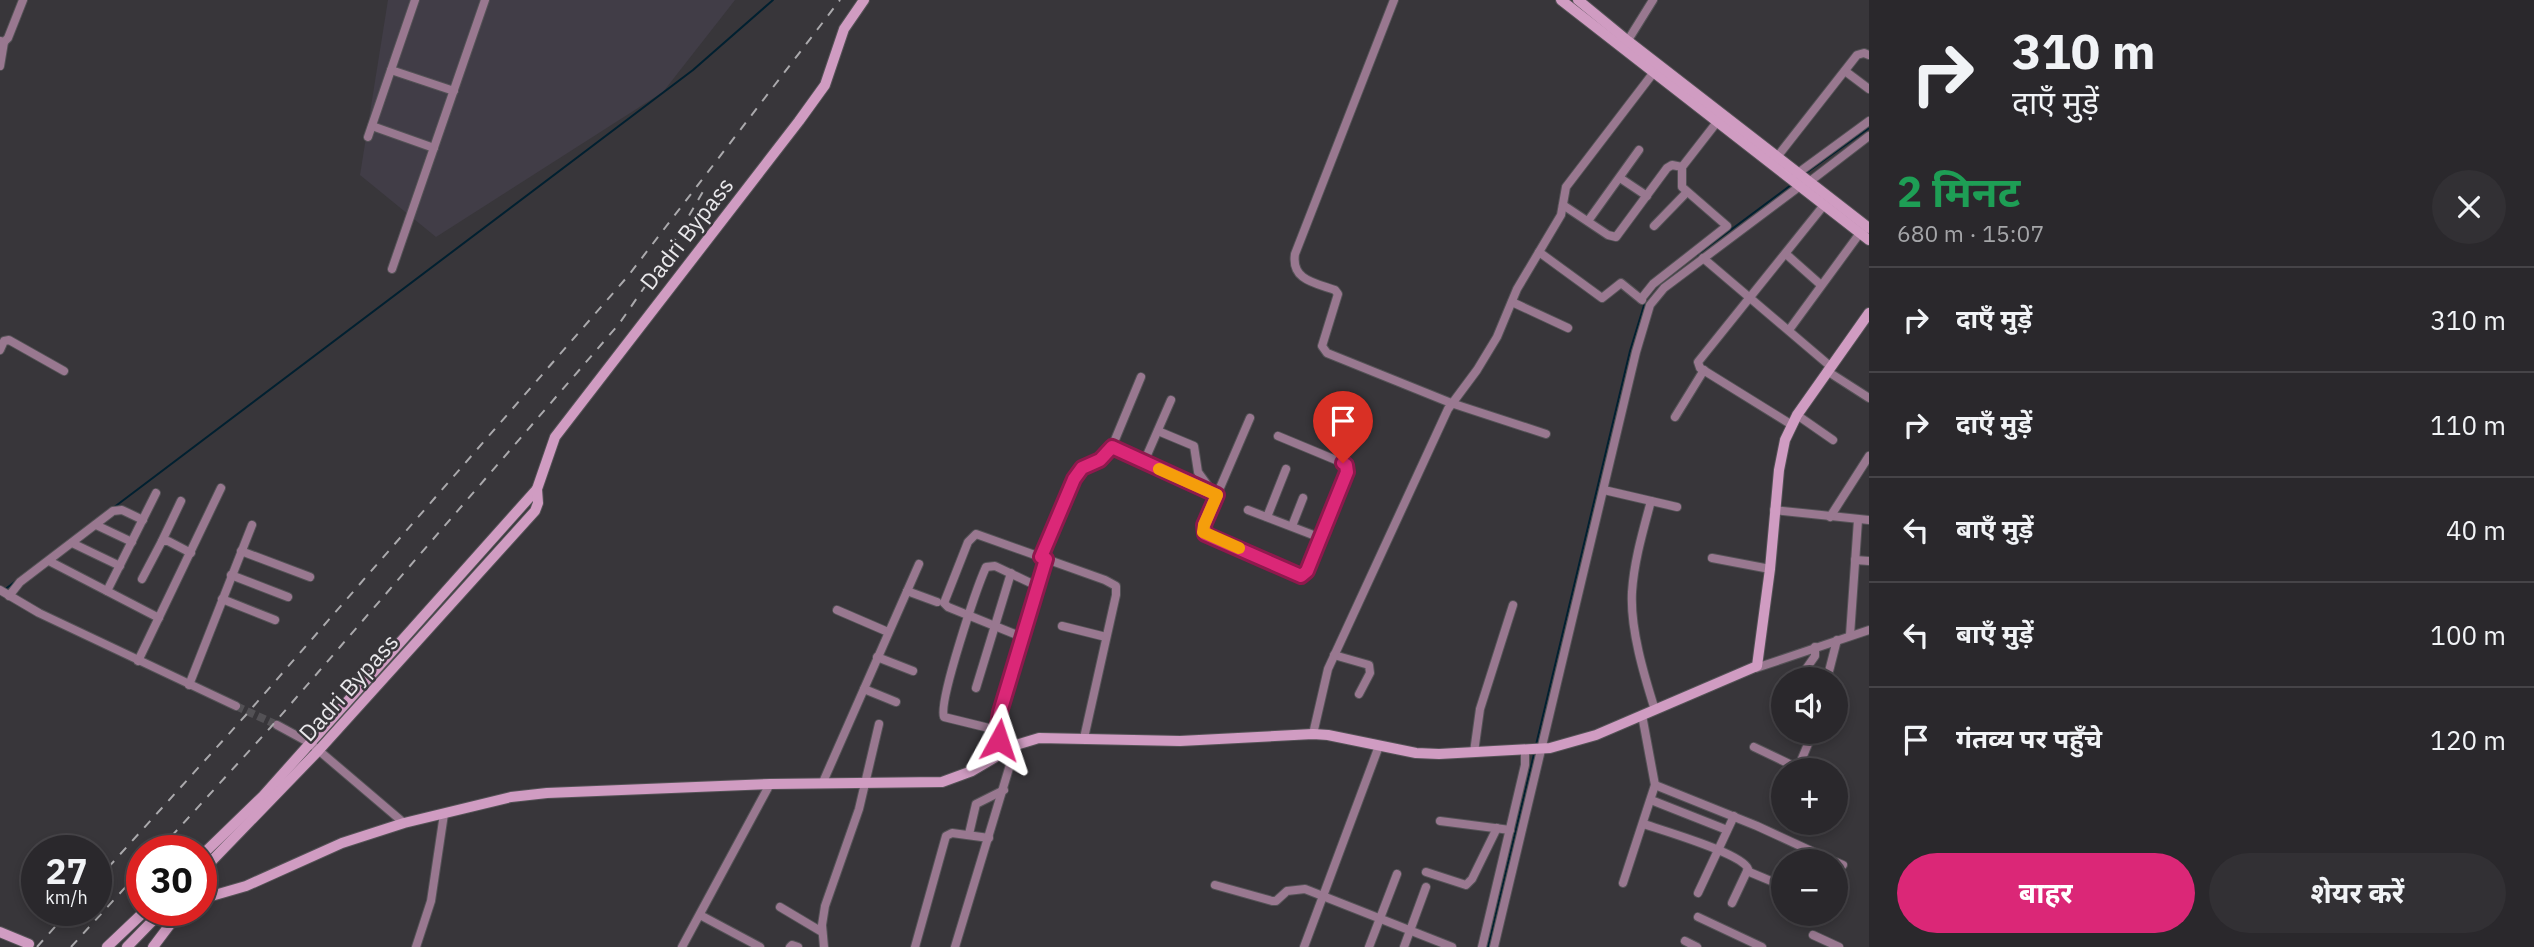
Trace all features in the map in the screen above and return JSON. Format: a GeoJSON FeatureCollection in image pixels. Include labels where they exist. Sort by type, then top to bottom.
{"type":"FeatureCollection","features":[{"type":"Feature","properties":{"kind":"main road","name":"Dadri Bypass"},"geometry":{"type":"LineString","coordinates":[[217,854],[535,511],[538,503],[537,489],[555,437],[825,85],[844,29],[864,0]]}},
{"type":"Feature","properties":{"kind":"main road"},"geometry":{"type":"LineString","coordinates":[[1561,0],[1777,157],[1824,205],[1866,233]]}},
{"type":"Feature","properties":{"kind":"main road"},"geometry":{"type":"LineString","coordinates":[[1577,0],[1654,72],[1717,122],[1800,180],[1866,233]]}},
{"type":"Feature","properties":{"kind":"main road"},"geometry":{"type":"LineString","coordinates":[[217,894],[246,886],[342,843],[404,823],[490,801],[530,794],[823,782],[942,782],[957,778],[1016,745],[1039,738],[1180,741],[1328,734],[1416,753],[1533,749],[1570,743],[1596,735],[1756,668],[1782,452],[1795,420],[1869,313]]}},
{"type":"Feature","properties":{"kind":"main road","name":"Dadri Bypass"},"geometry":{"type":"LineString","coordinates":[[217,841],[314,747]]}},
{"type":"Feature","properties":{"kind":"main road"},"geometry":{"type":"LineString","coordinates":[[107,947],[129,926]]}},
{"type":"Feature","properties":{"kind":"main road"},"geometry":{"type":"LineString","coordinates":[[127,947],[147,926]]}},
{"type":"Feature","properties":{"kind":"main road"},"geometry":{"type":"LineString","coordinates":[[156,946],[170,926]]}},
{"type":"Feature","properties":{"kind":"main road"},"geometry":{"type":"LineString","coordinates":[[0,932],[29,944]]}},
{"type":"Feature","properties":{"kind":"street"},"geometry":{"type":"LineString","coordinates":[[0,66],[2,42],[8,38],[23,0]]}},
{"type":"Feature","properties":{"kind":"street"},"geometry":{"type":"LineString","coordinates":[[368,137],[415,0]]}},
{"type":"Feature","properties":{"kind":"street"},"geometry":{"type":"LineString","coordinates":[[392,269],[485,0]]}},
{"type":"Feature","properties":{"kind":"street"},"geometry":{"type":"LineString","coordinates":[[1394,0],[1295,254],[1296,272],[1304,279],[1335,290],[1338,294],[1322,342],[1324,350],[1451,403],[1546,434]]}},
{"type":"Feature","properties":{"kind":"street"},"geometry":{"type":"LineString","coordinates":[[1625,45],[1653,0]]}},
{"type":"Feature","properties":{"kind":"street"},"geometry":{"type":"LineString","coordinates":[[1777,157],[1857,55],[1869,55]]}},
{"type":"Feature","properties":{"kind":"street"},"geometry":{"type":"LineString","coordinates":[[391,70],[454,91]]}},
{"type":"Feature","properties":{"kind":"street"},"geometry":{"type":"LineString","coordinates":[[1845,71],[1869,89]]}},
{"type":"Feature","properties":{"kind":"street"},"geometry":{"type":"LineString","coordinates":[[1313,734],[1328,669],[1451,403],[1497,337],[1512,302],[1558,220],[1566,187],[1654,72]]}},
{"type":"Feature","properties":{"kind":"street"},"geometry":{"type":"LineString","coordinates":[[1645,302],[1800,180],[1869,121]]}},
{"type":"Feature","properties":{"kind":"street"},"geometry":{"type":"LineString","coordinates":[[1494,947],[1533,749],[1604,490],[1645,302],[1653,284],[1727,228],[1726,223],[1687,192],[1681,181],[1682,166],[1717,122]]}},
{"type":"Feature","properties":{"kind":"street"},"geometry":{"type":"LineString","coordinates":[[372,126],[433,148]]}},
{"type":"Feature","properties":{"kind":"street"},"geometry":{"type":"LineString","coordinates":[[1800,180],[1869,136]]}},
{"type":"Feature","properties":{"kind":"street"},"geometry":{"type":"LineString","coordinates":[[1588,221],[1639,150]]}},
{"type":"Feature","properties":{"kind":"street"},"geometry":{"type":"LineString","coordinates":[[1563,205],[1616,237],[1669,166],[1682,166]]}},
{"type":"Feature","properties":{"kind":"street"},"geometry":{"type":"LineString","coordinates":[[1620,178],[1647,197]]}},
{"type":"Feature","properties":{"kind":"street"},"geometry":{"type":"LineString","coordinates":[[1654,226],[1687,192]]}},
{"type":"Feature","properties":{"kind":"street"},"geometry":{"type":"LineString","coordinates":[[1824,205],[1700,358],[1698,364],[1704,370],[1833,440]]}},
{"type":"Feature","properties":{"kind":"street"},"geometry":{"type":"LineString","coordinates":[[1789,330],[1821,285],[1866,233]]}},
{"type":"Feature","properties":{"kind":"street"},"geometry":{"type":"LineString","coordinates":[[1539,252],[1602,298],[1622,283],[1645,302]]}},
{"type":"Feature","properties":{"kind":"street"},"geometry":{"type":"LineString","coordinates":[[1786,254],[1821,285]]}},
{"type":"Feature","properties":{"kind":"street"},"geometry":{"type":"LineString","coordinates":[[1703,258],[1789,330],[1828,369],[1869,398]]}},
{"type":"Feature","properties":{"kind":"street"},"geometry":{"type":"LineString","coordinates":[[1512,302],[1567,328]]}},
{"type":"Feature","properties":{"kind":"street"},"geometry":{"type":"LineString","coordinates":[[0,350],[4,341],[9,340],[64,371]]}},
{"type":"Feature","properties":{"kind":"street"},"geometry":{"type":"LineString","coordinates":[[1675,417],[1704,370]]}},
{"type":"Feature","properties":{"kind":"street"},"geometry":{"type":"LineString","coordinates":[[1000,754],[997,730],[1000,712],[1044,558],[1077,474],[1082,468],[1102,459],[1112,447],[1141,377]]}},
{"type":"Feature","properties":{"kind":"street"},"geometry":{"type":"LineString","coordinates":[[1144,462],[1171,400]]}},
{"type":"Feature","properties":{"kind":"street"},"geometry":{"type":"LineString","coordinates":[[1250,418],[1215,494],[1204,525],[1205,534],[1301,576],[1307,571],[1321,538],[1347,472],[1346,465],[1278,436]]}},
{"type":"Feature","properties":{"kind":"street"},"geometry":{"type":"LineString","coordinates":[[1158,431],[1194,446],[1198,472],[1215,494]]}},
{"type":"Feature","properties":{"kind":"street"},"geometry":{"type":"LineString","coordinates":[[1112,447],[1215,494]]}},
{"type":"Feature","properties":{"kind":"street"},"geometry":{"type":"LineString","coordinates":[[1830,517],[1869,456]]}},
{"type":"Feature","properties":{"kind":"street"},"geometry":{"type":"LineString","coordinates":[[1268,517],[1286,469]]}},
{"type":"Feature","properties":{"kind":"street"},"geometry":{"type":"LineString","coordinates":[[138,661],[221,488]]}},
{"type":"Feature","properties":{"kind":"street"},"geometry":{"type":"LineString","coordinates":[[1604,490],[1677,507]]}},
{"type":"Feature","properties":{"kind":"street"},"geometry":{"type":"LineString","coordinates":[[107,591],[156,493]]}},
{"type":"Feature","properties":{"kind":"street"},"geometry":{"type":"LineString","coordinates":[[1292,526],[1303,498]]}},
{"type":"Feature","properties":{"kind":"street"},"geometry":{"type":"LineString","coordinates":[[142,579],[181,501]]}},
{"type":"Feature","properties":{"kind":"street"},"geometry":{"type":"LineString","coordinates":[[1651,501],[1638,554],[1632,595],[1640,656],[1655,710]]}},
{"type":"Feature","properties":{"kind":"street"},"geometry":{"type":"LineString","coordinates":[[143,520],[119,509],[4,593],[39,613],[236,706]]}},
{"type":"Feature","properties":{"kind":"street"},"geometry":{"type":"LineString","coordinates":[[1248,510],[1321,538]]}},
{"type":"Feature","properties":{"kind":"street"},"geometry":{"type":"LineString","coordinates":[[1774,510],[1869,520]]}},
{"type":"Feature","properties":{"kind":"street"},"geometry":{"type":"LineString","coordinates":[[1850,635],[1858,520]]}},
{"type":"Feature","properties":{"kind":"street"},"geometry":{"type":"LineString","coordinates":[[96,525],[132,542]]}},
{"type":"Feature","properties":{"kind":"street"},"geometry":{"type":"LineString","coordinates":[[189,685],[252,525]]}},
{"type":"Feature","properties":{"kind":"street"},"geometry":{"type":"LineString","coordinates":[[1021,637],[944,603],[968,542],[973,536],[979,534],[1114,584],[1116,595],[1084,738]]}},
{"type":"Feature","properties":{"kind":"street"},"geometry":{"type":"LineString","coordinates":[[162,541],[168,541],[191,553]]}},
{"type":"Feature","properties":{"kind":"street"},"geometry":{"type":"LineString","coordinates":[[72,544],[120,566]]}},
{"type":"Feature","properties":{"kind":"street"},"geometry":{"type":"LineString","coordinates":[[241,551],[310,577]]}},
{"type":"Feature","properties":{"kind":"street"},"geometry":{"type":"LineString","coordinates":[[1712,558],[1770,569]]}},
{"type":"Feature","properties":{"kind":"street"},"geometry":{"type":"LineString","coordinates":[[1855,560],[1869,561]]}},
{"type":"Feature","properties":{"kind":"street"},"geometry":{"type":"LineString","coordinates":[[49,561],[159,618]]}},
{"type":"Feature","properties":{"kind":"street"},"geometry":{"type":"LineString","coordinates":[[823,782],[919,564]]}},
{"type":"Feature","properties":{"kind":"street"},"geometry":{"type":"LineString","coordinates":[[997,730],[948,718],[942,713],[969,616],[986,567],[991,565],[1037,586]]}},
{"type":"Feature","properties":{"kind":"street"},"geometry":{"type":"LineString","coordinates":[[976,688],[1011,573]]}},
{"type":"Feature","properties":{"kind":"street"},"geometry":{"type":"LineString","coordinates":[[231,575],[288,597]]}},
{"type":"Feature","properties":{"kind":"street"},"geometry":{"type":"LineString","coordinates":[[907,591],[937,602]]}},
{"type":"Feature","properties":{"kind":"street"},"geometry":{"type":"LineString","coordinates":[[222,599],[275,620]]}},
{"type":"Feature","properties":{"kind":"street"},"geometry":{"type":"LineString","coordinates":[[1474,752],[1480,709],[1513,605]]}},
{"type":"Feature","properties":{"kind":"street"},"geometry":{"type":"LineString","coordinates":[[837,610],[888,632]]}},
{"type":"Feature","properties":{"kind":"street"},"geometry":{"type":"LineString","coordinates":[[1062,626],[1106,637]]}},
{"type":"Feature","properties":{"kind":"street"},"geometry":{"type":"LineString","coordinates":[[1756,668],[1869,630]]}},
{"type":"Feature","properties":{"kind":"street"},"geometry":{"type":"LineString","coordinates":[[1830,667],[1837,640]]}},
{"type":"Feature","properties":{"kind":"street"},"geometry":{"type":"LineString","coordinates":[[1807,667],[1815,656],[1815,647]]}},
{"type":"Feature","properties":{"kind":"street"},"geometry":{"type":"LineString","coordinates":[[1334,655],[1368,665],[1370,673],[1359,694]]}},
{"type":"Feature","properties":{"kind":"street"},"geometry":{"type":"LineString","coordinates":[[877,657],[913,671]]}},
{"type":"Feature","properties":{"kind":"street"},"geometry":{"type":"LineString","coordinates":[[864,689],[895,702]]}},
{"type":"Feature","properties":{"kind":"street"},"geometry":{"type":"LineString","coordinates":[[1623,883],[1655,785],[1642,715]]}},
{"type":"Feature","properties":{"kind":"street"},"geometry":{"type":"LineString","coordinates":[[824,947],[822,932],[825,906],[859,808],[863,782],[879,724]]}},
{"type":"Feature","properties":{"kind":"street"},"geometry":{"type":"LineString","coordinates":[[277,725],[314,747],[404,823]]}},
{"type":"Feature","properties":{"kind":"street"},"geometry":{"type":"LineString","coordinates":[[1754,747],[1798,768],[1808,744]]}},
{"type":"Feature","properties":{"kind":"street"},"geometry":{"type":"LineString","coordinates":[[955,947],[1016,745]]}},
{"type":"Feature","properties":{"kind":"street"},"geometry":{"type":"LineString","coordinates":[[1304,947],[1325,897],[1379,746]]}},
{"type":"Feature","properties":{"kind":"street"},"geometry":{"type":"LineString","coordinates":[[1482,947],[1525,765],[1533,749]]}},
{"type":"Feature","properties":{"kind":"street"},"geometry":{"type":"LineString","coordinates":[[682,947],[770,784]]}},
{"type":"Feature","properties":{"kind":"street"},"geometry":{"type":"LineString","coordinates":[[1655,785],[1734,816],[1806,849]]}},
{"type":"Feature","properties":{"kind":"street"},"geometry":{"type":"LineString","coordinates":[[969,834],[976,804],[1004,790]]}},
{"type":"Feature","properties":{"kind":"street"},"geometry":{"type":"LineString","coordinates":[[1651,800],[1727,830]]}},
{"type":"Feature","properties":{"kind":"street"},"geometry":{"type":"LineString","coordinates":[[416,947],[431,901],[444,814]]}},
{"type":"Feature","properties":{"kind":"street"},"geometry":{"type":"LineString","coordinates":[[1698,893],[1734,816]]}},
{"type":"Feature","properties":{"kind":"street"},"geometry":{"type":"LineString","coordinates":[[1440,821],[1510,830]]}},
{"type":"Feature","properties":{"kind":"street"},"geometry":{"type":"LineString","coordinates":[[1644,824],[1741,860],[1747,866],[1747,871],[1732,903]]}},
{"type":"Feature","properties":{"kind":"street"},"geometry":{"type":"LineString","coordinates":[[1426,872],[1466,885],[1472,879],[1497,828]]}},
{"type":"Feature","properties":{"kind":"street"},"geometry":{"type":"LineString","coordinates":[[915,947],[946,836],[952,833],[989,838]]}},
{"type":"Feature","properties":{"kind":"street"},"geometry":{"type":"LineString","coordinates":[[1747,871],[1771,881]]}},
{"type":"Feature","properties":{"kind":"street"},"geometry":{"type":"LineString","coordinates":[[1369,947],[1397,874]]}},
{"type":"Feature","properties":{"kind":"street"},"geometry":{"type":"LineString","coordinates":[[1215,885],[1272,901],[1276,901],[1284,892],[1299,889],[1379,917],[1452,947]]}},
{"type":"Feature","properties":{"kind":"street"},"geometry":{"type":"LineString","coordinates":[[1404,947],[1426,887]]}},
{"type":"Feature","properties":{"kind":"street"},"geometry":{"type":"LineString","coordinates":[[780,907],[822,932]]}},
{"type":"Feature","properties":{"kind":"street"},"geometry":{"type":"LineString","coordinates":[[700,915],[760,947]]}},
{"type":"Feature","properties":{"kind":"street"},"geometry":{"type":"LineString","coordinates":[[1699,917],[1762,947]]}},
{"type":"Feature","properties":{"kind":"street"},"geometry":{"type":"LineString","coordinates":[[1813,935],[1839,947]]}},
{"type":"Feature","properties":{"kind":"street"},"geometry":{"type":"LineString","coordinates":[[1685,941],[1697,947]]}},
{"type":"Feature","properties":{"kind":"street"},"geometry":{"type":"LineString","coordinates":[[790,947],[798,947]]}},
{"type":"Feature","properties":{"kind":"shaded area"},"geometry":{"type":"Polygon","coordinates":[[[388,0],[735,0],[663,92],[436,237],[360,175],[388,0]]]}},
{"type":"Feature","properties":{"kind":"waterway"},"geometry":{"type":"LineString","coordinates":[[113,508],[693,70],[773,0]]}},
{"type":"Feature","properties":{"kind":"waterway"},"geometry":{"type":"LineString","coordinates":[[1806,173],[1869,128]]}},
{"type":"Feature","properties":{"kind":"waterway"},"geometry":{"type":"LineString","coordinates":[[1697,255],[1791,185]]}},
{"type":"Feature","properties":{"kind":"waterway"},"geometry":{"type":"LineString","coordinates":[[1536,745],[1630,351],[1645,302]]}},
{"type":"Feature","properties":{"kind":"waterway"},"geometry":{"type":"LineString","coordinates":[[4,590],[16,581]]}},
{"type":"Feature","properties":{"kind":"waterway"},"geometry":{"type":"LineString","coordinates":[[1488,947],[1534,754]]}},
{"type":"Feature","properties":{"kind":"tunnel"},"geometry":{"type":"LineString","coordinates":[[236,706],[277,725]]}},
{"type":"Feature","properties":{"kind":"railway"},"geometry":{"type":"LineString","coordinates":[[112,863],[245,716],[628,276],[840,0]]}},
{"type":"Feature","properties":{"kind":"railway"},"geometry":{"type":"LineString","coordinates":[[173,835],[270,728],[619,324],[664,259],[705,188]]}},
{"type":"Feature","properties":{"kind":"railway"},"geometry":{"type":"LineString","coordinates":[[71,947],[126,887]]}},
{"type":"Feature","properties":{"kind":"railway"},"geometry":{"type":"LineString","coordinates":[[37,947],[56,926]]}},
{"type":"Feature","properties":{"kind":"slow traffic"},"geometry":{"type":"LineString","coordinates":[[1159,469],[1217,495],[1203,532],[1239,548]]}},
{"type":"Feature","properties":{"kind":"route"},"geometry":{"type":"LineString","coordinates":[[999,740],[997,730],[1000,712],[1046,559],[1041,557],[1074,479],[1082,468],[1100,460],[1112,447],[1217,495],[1204,525],[1205,534],[1304,576],[1347,472],[1343,463]]}}]}
